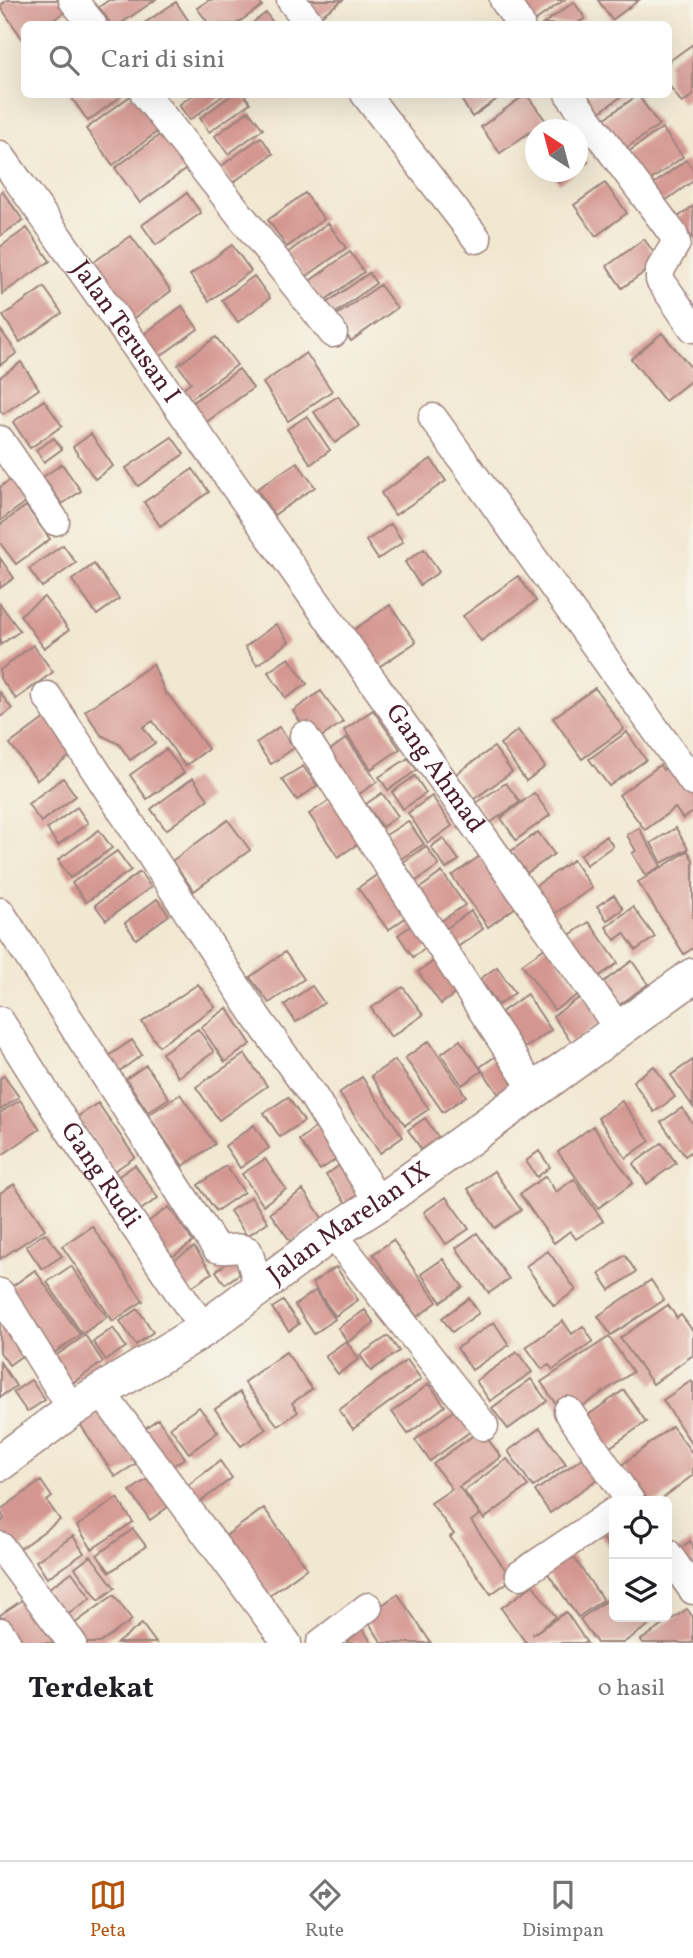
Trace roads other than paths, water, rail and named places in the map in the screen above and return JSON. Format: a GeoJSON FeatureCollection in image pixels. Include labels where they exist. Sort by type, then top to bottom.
{"type":"FeatureCollection","features":[{"type":"Feature","properties":{"kind":"main road","name":"Jalan Marelan IX"},"geometry":{"type":"LineString","coordinates":[[0,1463],[72,1409],[204,1329],[332,1233],[379,1203],[693,976]]}},
{"type":"Feature","properties":{"kind":"street"},"geometry":{"type":"LineString","coordinates":[[73,0],[90,21]]}},
{"type":"Feature","properties":{"kind":"street"},"geometry":{"type":"LineString","coordinates":[[291,0],[308,21]]}},
{"type":"Feature","properties":{"kind":"street"},"geometry":{"type":"LineString","coordinates":[[504,0],[518,21]]}},
{"type":"Feature","properties":{"kind":"street"},"geometry":{"type":"LineString","coordinates":[[148,98],[333,334]]}},
{"type":"Feature","properties":{"kind":"street"},"geometry":{"type":"LineString","coordinates":[[368,98],[477,239]]}},
{"type":"Feature","properties":{"kind":"street"},"geometry":{"type":"LineString","coordinates":[[572,98],[673,234],[676,243],[660,270],[660,281],[693,328]]}},
{"type":"Feature","properties":{"kind":"street","name":"Jalan Terusan I"},"geometry":{"type":"LineString","coordinates":[[0,155],[250,509]]}},
{"type":"Feature","properties":{"kind":"street"},"geometry":{"type":"LineString","coordinates":[[433,418],[693,782]]}},
{"type":"Feature","properties":{"kind":"street"},"geometry":{"type":"LineString","coordinates":[[0,440],[55,521]]}},
{"type":"Feature","properties":{"kind":"street","name":"Gang Ahmad"},"geometry":{"type":"LineString","coordinates":[[250,509],[619,1029]]}},
{"type":"Feature","properties":{"kind":"street"},"geometry":{"type":"LineString","coordinates":[[47,696],[256,1016],[313,1096],[379,1203]]}},
{"type":"Feature","properties":{"kind":"street"},"geometry":{"type":"LineString","coordinates":[[304,736],[534,1090]]}},
{"type":"Feature","properties":{"kind":"street"},"geometry":{"type":"LineString","coordinates":[[0,912],[216,1248],[223,1250],[240,1247],[248,1251],[259,1288]]}},
{"type":"Feature","properties":{"kind":"street","name":"Gang Rudi"},"geometry":{"type":"LineString","coordinates":[[0,1021],[62,1119],[204,1329]]}},
{"type":"Feature","properties":{"kind":"street"},"geometry":{"type":"LineString","coordinates":[[332,1233],[484,1426]]}},
{"type":"Feature","properties":{"kind":"street"},"geometry":{"type":"LineString","coordinates":[[0,1293],[72,1409]]}},
{"type":"Feature","properties":{"kind":"street"},"geometry":{"type":"LineString","coordinates":[[101,1392],[288,1643]]}},
{"type":"Feature","properties":{"kind":"street"},"geometry":{"type":"LineString","coordinates":[[568,1411],[627,1496]]}},
{"type":"Feature","properties":{"kind":"street"},"geometry":{"type":"LineString","coordinates":[[520,1575],[609,1515]]}},
{"type":"Feature","properties":{"kind":"street"},"geometry":{"type":"LineString","coordinates":[[0,1546],[72,1643]]}},
{"type":"Feature","properties":{"kind":"street"},"geometry":{"type":"LineString","coordinates":[[671,1559],[693,1590]]}},
{"type":"Feature","properties":{"kind":"street"},"geometry":{"type":"LineString","coordinates":[[321,1643],[368,1607]]}},
{"type":"Feature","properties":{"kind":"street"},"geometry":{"type":"LineString","coordinates":[[0,1632],[7,1643]]}}]}
